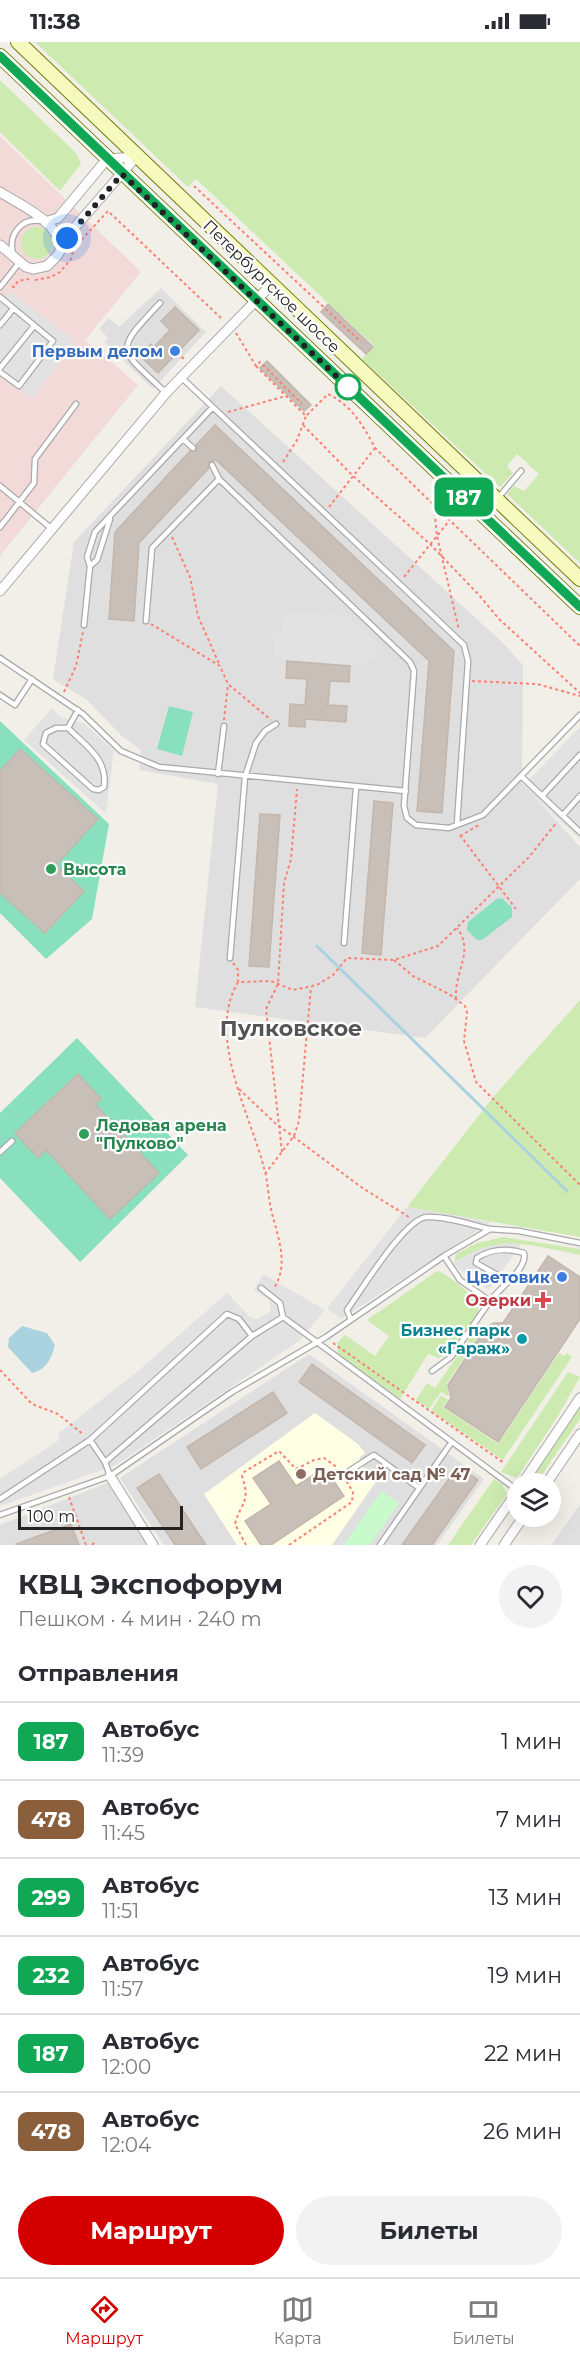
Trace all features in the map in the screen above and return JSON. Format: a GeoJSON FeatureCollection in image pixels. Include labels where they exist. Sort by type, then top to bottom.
{"type":"FeatureCollection","features":[{"type":"Feature","properties":{"kind":"main road","name":"Петербургское шоссе"},"geometry":{"type":"LineString","coordinates":[[18,42],[580,579]]}},
{"type":"Feature","properties":{"kind":"main road","name":"Петербургское шоссе"},"geometry":{"type":"LineString","coordinates":[[0,56],[580,607]]}},
{"type":"Feature","properties":{"kind":"street"},"geometry":{"type":"LineString","coordinates":[[45,222],[58,218],[107,159],[136,157]]}},
{"type":"Feature","properties":{"kind":"street"},"geometry":{"type":"LineString","coordinates":[[0,245],[26,267],[40,269],[53,262],[75,227],[136,157]]}},
{"type":"Feature","properties":{"kind":"street"},"geometry":{"type":"LineString","coordinates":[[0,192],[45,222],[58,236],[60,249]]}},
{"type":"Feature","properties":{"kind":"street"},"geometry":{"type":"LineString","coordinates":[[0,591],[165,393],[271,285]]}},
{"type":"Feature","properties":{"kind":"street"},"geometry":{"type":"LineString","coordinates":[[529,1473],[580,1398]]}},
{"type":"Feature","properties":{"kind":"street"},"geometry":{"type":"LineString","coordinates":[[554,1473],[580,1434]]}},
{"type":"Feature","properties":{"kind":"street"},"geometry":{"type":"LineString","coordinates":[[571,1448],[580,1454]]}},
{"type":"Feature","properties":{"kind":"street"},"geometry":{"type":"LineString","coordinates":[[110,1476],[153,1545]]}},
{"type":"Feature","properties":{"kind":"street"},"geometry":{"type":"LineString","coordinates":[[480,1545],[507,1505]]}},
{"type":"Feature","properties":{"kind":"street"},"geometry":{"type":"LineString","coordinates":[[504,1545],[516,1527]]}},
{"type":"Feature","properties":{"kind":"lane"},"geometry":{"type":"LineString","coordinates":[[13,254],[12,240],[18,228],[30,221],[45,222]]}},
{"type":"Feature","properties":{"kind":"lane"},"geometry":{"type":"LineString","coordinates":[[0,287],[20,263]]}},
{"type":"Feature","properties":{"kind":"lane"},"geometry":{"type":"LineString","coordinates":[[0,297],[53,341],[20,387],[0,370],[34,326]]}},
{"type":"Feature","properties":{"kind":"lane"},"geometry":{"type":"LineString","coordinates":[[160,303],[129,336],[126,347],[128,358],[165,393]]}},
{"type":"Feature","properties":{"kind":"lane"},"geometry":{"type":"LineString","coordinates":[[0,325],[13,309]]}},
{"type":"Feature","properties":{"kind":"lane"},"geometry":{"type":"LineString","coordinates":[[181,377],[464,645],[468,661],[458,824]]}},
{"type":"Feature","properties":{"kind":"lane"},"geometry":{"type":"LineString","coordinates":[[0,526],[34,483],[35,459],[76,404]]}},
{"type":"Feature","properties":{"kind":"lane"},"geometry":{"type":"LineString","coordinates":[[84,625],[90,566],[87,557],[95,532],[110,519],[212,408]]}},
{"type":"Feature","properties":{"kind":"lane"},"geometry":{"type":"LineString","coordinates":[[184,440],[193,447]]}},
{"type":"Feature","properties":{"kind":"lane"},"geometry":{"type":"LineString","coordinates":[[212,465],[219,479],[410,662],[414,671],[404,806],[407,818],[416,825],[449,828],[483,815],[580,716]]}},
{"type":"Feature","properties":{"kind":"lane"},"geometry":{"type":"LineString","coordinates":[[496,500],[521,471]]}},
{"type":"Feature","properties":{"kind":"lane"},"geometry":{"type":"LineString","coordinates":[[146,621],[152,548],[219,479]]}},
{"type":"Feature","properties":{"kind":"lane"},"geometry":{"type":"LineString","coordinates":[[0,486],[52,529]]}},
{"type":"Feature","properties":{"kind":"lane"},"geometry":{"type":"LineString","coordinates":[[90,566],[97,560],[110,519]]}},
{"type":"Feature","properties":{"kind":"lane"},"geometry":{"type":"LineString","coordinates":[[0,658],[62,698],[121,751],[143,762],[159,767],[245,777],[406,791]]}},
{"type":"Feature","properties":{"kind":"lane"},"geometry":{"type":"LineString","coordinates":[[0,695],[15,705],[32,679]]}},
{"type":"Feature","properties":{"kind":"lane"},"geometry":{"type":"LineString","coordinates":[[68,728],[78,710]]}},
{"type":"Feature","properties":{"kind":"lane"},"geometry":{"type":"LineString","coordinates":[[230,958],[245,777],[255,743],[265,731],[276,724]]}},
{"type":"Feature","properties":{"kind":"lane"},"geometry":{"type":"LineString","coordinates":[[218,774],[224,726]]}},
{"type":"Feature","properties":{"kind":"lane"},"geometry":{"type":"LineString","coordinates":[[56,728],[68,728],[100,759],[104,767],[104,787],[93,789],[43,744],[46,734],[56,728]]}},
{"type":"Feature","properties":{"kind":"lane"},"geometry":{"type":"LineString","coordinates":[[542,796],[580,755]]}},
{"type":"Feature","properties":{"kind":"lane"},"geometry":{"type":"LineString","coordinates":[[521,776],[561,817],[580,832]]}},
{"type":"Feature","properties":{"kind":"lane"},"geometry":{"type":"LineString","coordinates":[[344,943],[356,788]]}},
{"type":"Feature","properties":{"kind":"lane"},"geometry":{"type":"LineString","coordinates":[[561,817],[580,796]]}},
{"type":"Feature","properties":{"kind":"lane"},"geometry":{"type":"LineString","coordinates":[[0,1152],[12,1142]]}},
{"type":"Feature","properties":{"kind":"lane"},"geometry":{"type":"LineString","coordinates":[[351,1320],[347,1310],[393,1246],[415,1221],[425,1216],[580,1243]]}},
{"type":"Feature","properties":{"kind":"lane"},"geometry":{"type":"LineString","coordinates":[[0,1515],[110,1476],[232,1392],[326,1337],[444,1256],[490,1229]]}},
{"type":"Feature","properties":{"kind":"lane"},"geometry":{"type":"LineString","coordinates":[[432,1371],[452,1357],[490,1301],[508,1281],[523,1263],[524,1253],[507,1248],[485,1253],[477,1258],[476,1263],[508,1281]]}},
{"type":"Feature","properties":{"kind":"lane"},"geometry":{"type":"LineString","coordinates":[[444,1256],[460,1280],[490,1301]]}},
{"type":"Feature","properties":{"kind":"lane"},"geometry":{"type":"LineString","coordinates":[[261,1288],[280,1303],[283,1317],[507,1483]]}},
{"type":"Feature","properties":{"kind":"lane"},"geometry":{"type":"LineString","coordinates":[[0,1499],[90,1440],[227,1314],[239,1319],[252,1336]]}},
{"type":"Feature","properties":{"kind":"lane"},"geometry":{"type":"LineString","coordinates":[[105,1462],[252,1336],[283,1317]]}},
{"type":"Feature","properties":{"kind":"lane"},"geometry":{"type":"LineString","coordinates":[[90,1440],[105,1462],[110,1476]]}},
{"type":"Feature","properties":{"kind":"lane"},"geometry":{"type":"LineString","coordinates":[[380,1545],[451,1443]]}},
{"type":"Feature","properties":{"kind":"lane"},"geometry":{"type":"LineString","coordinates":[[343,1475],[374,1455],[420,1488]]}},
{"type":"Feature","properties":{"kind":"path"},"geometry":{"type":"LineString","coordinates":[[194,186],[361,342]]}},
{"type":"Feature","properties":{"kind":"path"},"geometry":{"type":"LineString","coordinates":[[5,280],[14,287],[24,278],[42,280],[60,272],[71,259],[74,248],[108,211],[230,327],[244,342],[256,366],[306,416]]}},
{"type":"Feature","properties":{"kind":"path"},"geometry":{"type":"LineString","coordinates":[[256,366],[260,362],[302,404]]}},
{"type":"Feature","properties":{"kind":"path"},"geometry":{"type":"LineString","coordinates":[[278,468],[287,457],[306,416],[328,394],[340,400],[361,422],[375,448],[580,645]]}},
{"type":"Feature","properties":{"kind":"path"},"geometry":{"type":"LineString","coordinates":[[219,414],[286,396]]}},
{"type":"Feature","properties":{"kind":"path"},"geometry":{"type":"LineString","coordinates":[[303,425],[353,476],[430,544],[499,619],[580,694]]}},
{"type":"Feature","properties":{"kind":"path"},"geometry":{"type":"LineString","coordinates":[[325,512],[375,448]]}},
{"type":"Feature","properties":{"kind":"path"},"geometry":{"type":"LineString","coordinates":[[433,505],[437,536],[460,633],[459,639]]}},
{"type":"Feature","properties":{"kind":"path"},"geometry":{"type":"LineString","coordinates":[[401,580],[449,521]]}},
{"type":"Feature","properties":{"kind":"path"},"geometry":{"type":"LineString","coordinates":[[169,530],[190,577],[198,616],[228,684],[276,724]]}},
{"type":"Feature","properties":{"kind":"path"},"geometry":{"type":"LineString","coordinates":[[146,621],[220,666]]}},
{"type":"Feature","properties":{"kind":"path"},"geometry":{"type":"LineString","coordinates":[[62,698],[76,666],[84,625]]}},
{"type":"Feature","properties":{"kind":"path"},"geometry":{"type":"LineString","coordinates":[[467,681],[507,680],[580,694]]}},
{"type":"Feature","properties":{"kind":"path"},"geometry":{"type":"LineString","coordinates":[[224,726],[228,684]]}},
{"type":"Feature","properties":{"kind":"path"},"geometry":{"type":"LineString","coordinates":[[282,1152],[277,1125],[266,1009],[278,984],[284,883],[291,859],[297,782]]}},
{"type":"Feature","properties":{"kind":"path"},"geometry":{"type":"LineString","coordinates":[[238,982],[272,981],[293,990],[311,986],[336,973],[347,958],[394,960],[438,946],[529,857],[561,817]]}},
{"type":"Feature","properties":{"kind":"path"},"geometry":{"type":"LineString","coordinates":[[458,824],[460,836],[516,909]]}},
{"type":"Feature","properties":{"kind":"path"},"geometry":{"type":"LineString","coordinates":[[456,999],[455,985],[466,953],[466,939],[457,928]]}},
{"type":"Feature","properties":{"kind":"path"},"geometry":{"type":"LineString","coordinates":[[230,958],[238,970],[238,982],[226,1012],[231,1063],[265,1174],[271,1210],[278,1231],[282,1266],[277,1283]]}},
{"type":"Feature","properties":{"kind":"path"},"geometry":{"type":"LineString","coordinates":[[394,960],[412,976],[421,978],[465,1006],[467,1013],[464,1041],[476,1082],[580,1185]]}},
{"type":"Feature","properties":{"kind":"path"},"geometry":{"type":"LineString","coordinates":[[265,1174],[294,1136],[301,1106],[311,986]]}},
{"type":"Feature","properties":{"kind":"path"},"geometry":{"type":"LineString","coordinates":[[237,1087],[277,1125],[361,1187],[415,1221]]}},
{"type":"Feature","properties":{"kind":"path"},"geometry":{"type":"LineString","coordinates":[[326,1337],[504,1463]]}},
{"type":"Feature","properties":{"kind":"path"},"geometry":{"type":"LineString","coordinates":[[0,1370],[32,1404],[58,1414],[90,1440]]}},
{"type":"Feature","properties":{"kind":"path"},"geometry":{"type":"LineString","coordinates":[[246,1545],[235,1524],[242,1512],[247,1488],[242,1476],[244,1472],[279,1451],[296,1469],[324,1458],[336,1464],[353,1492],[352,1502],[289,1545]]}},
{"type":"Feature","properties":{"kind":"path"},"geometry":{"type":"LineString","coordinates":[[67,1491],[86,1545]]}},
{"type":"Feature","properties":{"kind":"shaded area"},"geometry":{"type":"Polygon","coordinates":[[[0,136],[141,272],[85,340],[138,385],[0,556],[0,136]]]}},
{"type":"Feature","properties":{"kind":"shaded area"},"geometry":{"type":"Polygon","coordinates":[[[161,288],[206,332],[153,389],[104,342],[108,338],[99,328],[109,318],[119,327],[161,288]]]}},
{"type":"Feature","properties":{"kind":"shaded area"},"geometry":{"type":"Polygon","coordinates":[[[10,292],[75,341],[32,399],[0,375],[0,304],[10,292]]]}},
{"type":"Feature","properties":{"kind":"shaded area"},"geometry":{"type":"Polygon","coordinates":[[[221,386],[501,641],[523,665],[522,783],[580,847],[580,879],[425,1038],[195,1007],[218,784],[139,770],[141,750],[122,736],[87,700],[53,679],[74,542],[221,386]]]}},
{"type":"Feature","properties":{"kind":"shaded area"},"geometry":{"type":"Polygon","coordinates":[[[291,612],[347,616],[384,648],[374,652],[366,665],[275,659],[273,633],[284,632],[281,619],[291,612]]]}},
{"type":"Feature","properties":{"kind":"shaded area"},"geometry":{"type":"Polygon","coordinates":[[[52,708],[61,717],[85,724],[114,750],[106,814],[24,740],[52,708]]]}},
{"type":"Feature","properties":{"kind":"shaded area"},"geometry":{"type":"Polygon","coordinates":[[[580,727],[580,839],[523,786],[580,727]]]}},
{"type":"Feature","properties":{"kind":"shaded area"},"geometry":{"type":"Polygon","coordinates":[[[407,1207],[491,1222],[341,1319],[327,1308],[407,1207]]]}},
{"type":"Feature","properties":{"kind":"shaded area"},"geometry":{"type":"Polygon","coordinates":[[[505,1243],[521,1244],[489,1290],[457,1268],[454,1263],[479,1249],[505,1243]]]}},
{"type":"Feature","properties":{"kind":"shaded area"},"geometry":{"type":"Polygon","coordinates":[[[263,1274],[325,1310],[299,1341],[116,1465],[0,1506],[0,1479],[58,1441],[59,1433],[138,1371],[227,1293],[251,1318],[257,1319],[270,1312],[270,1301],[254,1290],[263,1274]]]}},
{"type":"Feature","properties":{"kind":"shaded area"},"geometry":{"type":"Polygon","coordinates":[[[309,1354],[484,1479],[437,1545],[164,1545],[120,1478],[309,1354]]]}},
{"type":"Feature","properties":{"kind":"shaded area","name":"Детский сад № 47"},"geometry":{"type":"Polygon","coordinates":[[[315,1413],[358,1444],[365,1453],[359,1458],[363,1467],[377,1480],[332,1545],[237,1545],[204,1494],[315,1413]]]}},
{"type":"Feature","properties":{"kind":"shaded area"},"geometry":{"type":"Polygon","coordinates":[[[110,1482],[149,1545],[0,1545],[0,1525],[110,1482]]]}},
{"type":"Feature","properties":{"kind":"shaded area"},"geometry":{"type":"Polygon","coordinates":[[[580,1504],[580,1545],[551,1545],[580,1504]]]}},
{"type":"Feature","properties":{"kind":"green space"},"geometry":{"type":"Polygon","coordinates":[[[35,42],[580,42],[580,563],[507,494],[514,486],[524,491],[539,474],[517,454],[507,466],[513,473],[500,487],[362,359],[374,346],[196,179],[188,187],[35,42]]]}},
{"type":"Feature","properties":{"kind":"green space"},"geometry":{"type":"Polygon","coordinates":[[[0,80],[77,154],[81,164],[60,191],[0,132],[0,80]]]}},
{"type":"Feature","properties":{"kind":"green space"},"geometry":{"type":"Polygon","coordinates":[[[37,227],[48,232],[53,243],[48,254],[37,259],[26,254],[21,243],[26,232],[37,227]]]}},
{"type":"Feature","properties":{"kind":"green space"},"geometry":{"type":"Polygon","coordinates":[[[169,706],[193,712],[182,756],[157,749],[169,706]]]}},
{"type":"Feature","properties":{"kind":"green space","name":"Высота"},"geometry":{"type":"Polygon","coordinates":[[[0,721],[109,824],[92,919],[46,959],[0,913],[0,721]]]}},
{"type":"Feature","properties":{"kind":"green space"},"geometry":{"type":"Polygon","coordinates":[[[498,898],[503,899],[512,908],[512,917],[482,940],[477,940],[467,930],[468,922],[498,898]]]}},
{"type":"Feature","properties":{"kind":"green space"},"geometry":{"type":"Polygon","coordinates":[[[580,1000],[580,1237],[407,1207],[494,1096],[580,1000]]]}},
{"type":"Feature","properties":{"kind":"green space","name":"Ледовая арена \"Пулково\""},"geometry":{"type":"Polygon","coordinates":[[[77,1038],[188,1155],[80,1262],[0,1178],[0,1113],[77,1038]]]}},
{"type":"Feature","properties":{"kind":"green space"},"geometry":{"type":"Polygon","coordinates":[[[504,1237],[580,1249],[580,1255],[516,1244],[486,1248],[454,1263],[456,1254],[477,1243],[504,1237]]]}},
{"type":"Feature","properties":{"kind":"green space"},"geometry":{"type":"Polygon","coordinates":[[[437,1271],[452,1279],[475,1299],[478,1303],[478,1312],[452,1351],[439,1358],[428,1354],[400,1399],[338,1354],[337,1343],[345,1335],[375,1356],[389,1336],[367,1320],[437,1271]]]}},
{"type":"Feature","properties":{"kind":"green space"},"geometry":{"type":"Polygon","coordinates":[[[481,1326],[485,1327],[447,1383],[449,1397],[441,1392],[429,1409],[416,1400],[427,1383],[435,1388],[476,1329],[481,1326]]]}},
{"type":"Feature","properties":{"kind":"green space"},"geometry":{"type":"Polygon","coordinates":[[[559,1353],[564,1356],[567,1353],[572,1357],[503,1460],[431,1411],[441,1395],[448,1400],[443,1407],[498,1444],[559,1353]]]}},
{"type":"Feature","properties":{"kind":"green space"},"geometry":{"type":"Polygon","coordinates":[[[568,1372],[580,1377],[520,1473],[507,1474],[501,1472],[568,1372]]]}},
{"type":"Feature","properties":{"kind":"green space"},"geometry":{"type":"Polygon","coordinates":[[[580,1405],[580,1419],[543,1473],[534,1473],[580,1405]]]}},
{"type":"Feature","properties":{"kind":"green space"},"geometry":{"type":"Polygon","coordinates":[[[494,1479],[502,1484],[507,1494],[471,1545],[448,1545],[494,1479]]]}},
{"type":"Feature","properties":{"kind":"green space"},"geometry":{"type":"Polygon","coordinates":[[[381,1491],[399,1503],[370,1545],[344,1545],[381,1491]]]}},
{"type":"Feature","properties":{"kind":"water"},"geometry":{"type":"Polygon","coordinates":[[[22,1326],[47,1333],[55,1345],[48,1363],[32,1373],[8,1347],[9,1338],[22,1326]]]}},
{"type":"Feature","properties":{"kind":"building"},"geometry":{"type":"Polygon","coordinates":[[[328,304],[373,347],[366,354],[321,312],[328,304]]]}},
{"type":"Feature","properties":{"kind":"building"},"geometry":{"type":"Polygon","coordinates":[[[175,307],[199,330],[158,373],[140,356],[151,344],[154,347],[170,330],[161,321],[175,307]]]}},
{"type":"Feature","properties":{"kind":"building"},"geometry":{"type":"Polygon","coordinates":[[[267,361],[311,405],[304,411],[260,368],[267,361]]]}},
{"type":"Feature","properties":{"kind":"building"},"geometry":{"type":"Polygon","coordinates":[[[215,425],[454,651],[442,813],[417,811],[429,661],[216,460],[209,462],[209,468],[139,543],[134,621],[109,619],[115,532],[190,451],[196,451],[196,445],[215,425]]]}},
{"type":"Feature","properties":{"kind":"building"},"geometry":{"type":"Polygon","coordinates":[[[287,661],[350,666],[349,682],[330,681],[328,705],[347,706],[346,722],[305,719],[305,727],[289,726],[290,704],[305,705],[307,679],[286,678],[287,661]]]}},
{"type":"Feature","properties":{"kind":"building","name":"Высота"},"geometry":{"type":"Polygon","coordinates":[[[20,749],[98,819],[56,865],[84,891],[45,933],[0,893],[0,771],[20,749]]]}},
{"type":"Feature","properties":{"kind":"building"},"geometry":{"type":"Polygon","coordinates":[[[374,801],[393,803],[381,955],[362,953],[374,801]]]}},
{"type":"Feature","properties":{"kind":"building"},"geometry":{"type":"Polygon","coordinates":[[[260,814],[280,815],[269,967],[249,966],[260,814]]]}},
{"type":"Feature","properties":{"kind":"building"},"geometry":{"type":"Polygon","coordinates":[[[78,1074],[101,1099],[95,1104],[159,1173],[110,1219],[46,1150],[38,1158],[15,1133],[78,1074]]]}},
{"type":"Feature","properties":{"kind":"building","name":"Бизнес парк «Гараж»"},"geometry":{"type":"Polygon","coordinates":[[[548,1256],[580,1277],[580,1319],[498,1442],[445,1407],[451,1398],[448,1385],[486,1327],[494,1323],[503,1323],[548,1256]]]}},
{"type":"Feature","properties":{"kind":"building"},"geometry":{"type":"Polygon","coordinates":[[[312,1364],[425,1445],[412,1463],[299,1382],[312,1364]]]}},
{"type":"Feature","properties":{"kind":"building"},"geometry":{"type":"Polygon","coordinates":[[[273,1392],[287,1413],[201,1469],[187,1447],[273,1392]]]}},
{"type":"Feature","properties":{"kind":"building"},"geometry":{"type":"Polygon","coordinates":[[[279,1461],[296,1486],[325,1468],[344,1496],[271,1545],[261,1545],[245,1521],[271,1504],[253,1478],[279,1461]]]}},
{"type":"Feature","properties":{"kind":"building"},"geometry":{"type":"Polygon","coordinates":[[[458,1466],[478,1480],[432,1545],[402,1545],[458,1466]]]}},
{"type":"Feature","properties":{"kind":"building"},"geometry":{"type":"Polygon","coordinates":[[[159,1474],[206,1545],[175,1545],[137,1488],[159,1474]]]}},
{"type":"Feature","properties":{"kind":"building"},"geometry":{"type":"Polygon","coordinates":[[[71,1524],[79,1545],[16,1545],[16,1544],[71,1524]]]}},
{"type":"Feature","properties":{"kind":"waterway"},"geometry":{"type":"LineString","coordinates":[[317,946],[567,1191]]}},
{"type":"Feature","properties":{"kind":"bus line","name":"187"},"geometry":{"type":"LineString","coordinates":[[0,56],[580,607]]}},
{"type":"Feature","properties":{"kind":"place","name":"Первым делом"},"geometry":{"type":"Point","coordinates":[175,351]}},
{"type":"Feature","properties":{"kind":"place","name":"Высота"},"geometry":{"type":"Point","coordinates":[51,869]}},
{"type":"Feature","properties":{"kind":"place","name":"Ледовая арена \"Пулково\""},"geometry":{"type":"Point","coordinates":[84,1134]}},
{"type":"Feature","properties":{"kind":"place","name":"Цветовик"},"geometry":{"type":"Point","coordinates":[562,1277]}},
{"type":"Feature","properties":{"kind":"place","name":"Озерки"},"geometry":{"type":"Point","coordinates":[543,1300]}},
{"type":"Feature","properties":{"kind":"place","name":"Бизнес парк «Гараж»"},"geometry":{"type":"Point","coordinates":[522,1339]}},
{"type":"Feature","properties":{"kind":"place","name":"Детский сад № 47"},"geometry":{"type":"Point","coordinates":[301,1474]}},
{"type":"Feature","properties":{"kind":"district","name":"Пулковское"},"geometry":{"type":"Point","coordinates":[291,1028]}},
{"type":"Feature","properties":{"kind":"route"},"geometry":{"type":"LineString","coordinates":[[67,238],[122,174],[348,387]]}}]}
